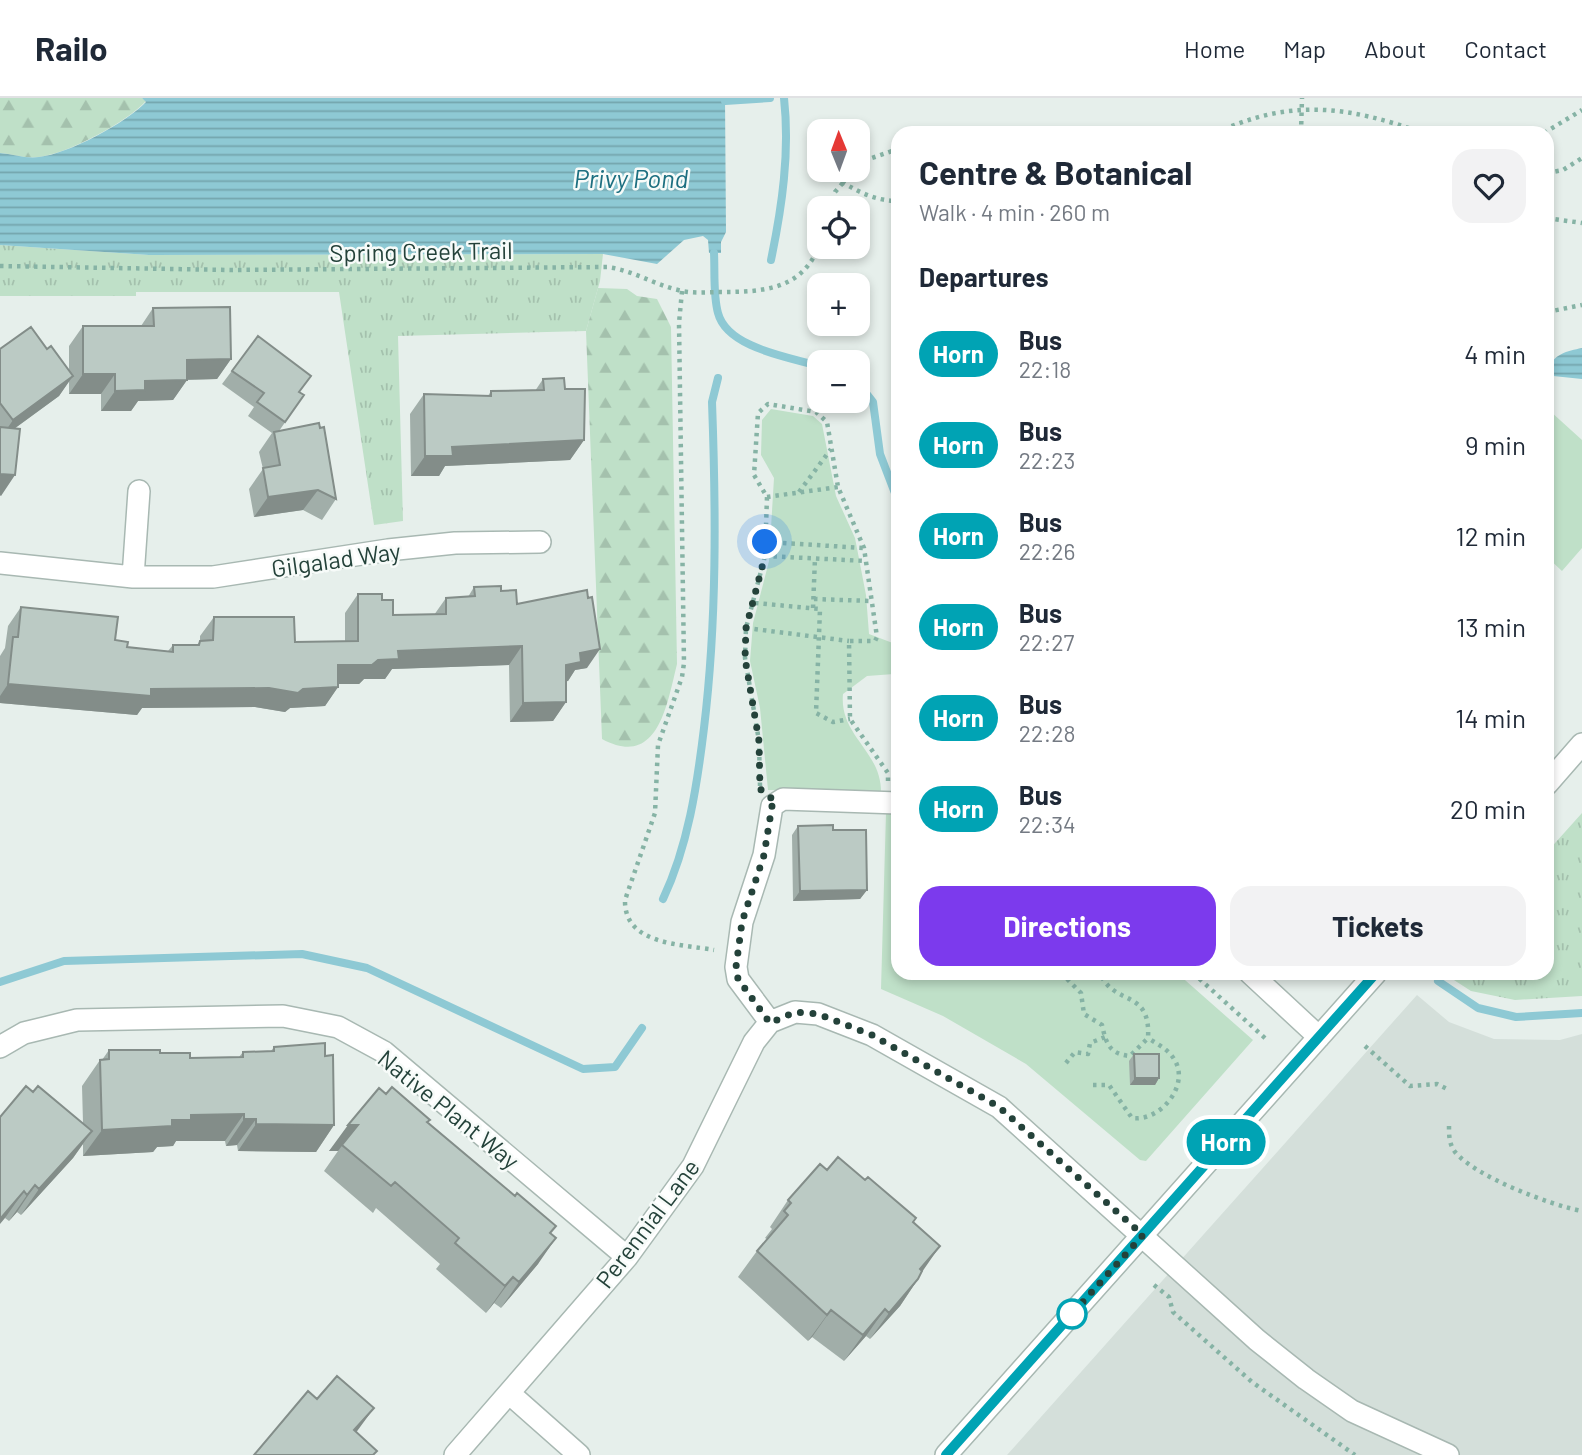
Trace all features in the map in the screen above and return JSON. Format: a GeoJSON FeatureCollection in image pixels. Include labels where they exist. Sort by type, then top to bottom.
{"type":"FeatureCollection","features":[{"type":"Feature","properties":{"kind":"street"},"geometry":{"type":"LineString","coordinates":[[133,577],[139,491]]}},
{"type":"Feature","properties":{"kind":"street","name":"Gilgalad Way"},"geometry":{"type":"LineString","coordinates":[[0,563],[133,577],[213,577],[388,550],[456,543],[540,542]]}},
{"type":"Feature","properties":{"kind":"street"},"geometry":{"type":"LineString","coordinates":[[1554,776],[1582,744]]}},
{"type":"Feature","properties":{"kind":"street"},"geometry":{"type":"LineString","coordinates":[[891,803],[783,799],[772,806],[764,855],[743,915],[737,954],[738,979],[770,1023],[795,1012],[818,1014],[872,1035],[999,1107],[1257,1340],[1306,1379],[1352,1411],[1448,1455]]}},
{"type":"Feature","properties":{"kind":"street"},"geometry":{"type":"LineString","coordinates":[[1258,980],[1319,1037]]}},
{"type":"Feature","properties":{"kind":"street"},"geometry":{"type":"LineString","coordinates":[[946,1455],[1370,980]]}},
{"type":"Feature","properties":{"kind":"street","name":"Native Plant Way"},"geometry":{"type":"LineString","coordinates":[[0,1047],[24,1033],[77,1020],[283,1016],[338,1027],[384,1052],[626,1257]]}},
{"type":"Feature","properties":{"kind":"street","name":"Perennial Lane"},"geometry":{"type":"LineString","coordinates":[[455,1455],[626,1257],[693,1166],[754,1042],[770,1023]]}},
{"type":"Feature","properties":{"kind":"street"},"geometry":{"type":"LineString","coordinates":[[509,1393],[579,1455]]}},
{"type":"Feature","properties":{"kind":"path"},"geometry":{"type":"LineString","coordinates":[[1301,126],[1302,98]]}},
{"type":"Feature","properties":{"kind":"path"},"geometry":{"type":"LineString","coordinates":[[1234,126],[1265,114],[1319,107],[1354,111],[1401,126]]}},
{"type":"Feature","properties":{"kind":"path"},"geometry":{"type":"LineString","coordinates":[[1554,127],[1582,110]]}},
{"type":"Feature","properties":{"kind":"path"},"geometry":{"type":"LineString","coordinates":[[870,162],[891,152]]}},
{"type":"Feature","properties":{"kind":"path"},"geometry":{"type":"LineString","coordinates":[[1554,172],[1563,170],[1582,158]]}},
{"type":"Feature","properties":{"kind":"path"},"geometry":{"type":"LineString","coordinates":[[835,196],[842,182],[860,193],[891,201]]}},
{"type":"Feature","properties":{"kind":"path"},"geometry":{"type":"LineString","coordinates":[[1554,219],[1582,223]]}},
{"type":"Feature","properties":{"kind":"path","name":"Spring Creek Trail"},"geometry":{"type":"LineString","coordinates":[[0,266],[230,270],[607,267],[633,273],[682,291],[736,292],[768,291],[787,284],[808,268],[812,259]]}},
{"type":"Feature","properties":{"kind":"path"},"geometry":{"type":"LineString","coordinates":[[682,291],[680,323],[684,663],[682,677],[658,745],[655,813],[625,900],[625,915],[634,929],[649,938],[737,954]]}},
{"type":"Feature","properties":{"kind":"path"},"geometry":{"type":"LineString","coordinates":[[1554,310],[1582,304]]}},
{"type":"Feature","properties":{"kind":"path"},"geometry":{"type":"LineString","coordinates":[[746,628],[849,641],[875,641],[864,548],[838,487],[827,422],[816,412],[768,404],[758,413],[754,475],[767,496],[765,556],[755,603],[746,628],[745,658],[759,741],[760,789],[776,802]]}},
{"type":"Feature","properties":{"kind":"path"},"geometry":{"type":"LineString","coordinates":[[798,492],[832,448]]}},
{"type":"Feature","properties":{"kind":"path"},"geometry":{"type":"LineString","coordinates":[[767,496],[838,487]]}},
{"type":"Feature","properties":{"kind":"path"},"geometry":{"type":"LineString","coordinates":[[765,542],[864,548]]}},
{"type":"Feature","properties":{"kind":"path"},"geometry":{"type":"LineString","coordinates":[[765,556],[866,561]]}},
{"type":"Feature","properties":{"kind":"path"},"geometry":{"type":"LineString","coordinates":[[813,608],[815,558]]}},
{"type":"Feature","properties":{"kind":"path"},"geometry":{"type":"LineString","coordinates":[[814,599],[872,601]]}},
{"type":"Feature","properties":{"kind":"path"},"geometry":{"type":"LineString","coordinates":[[755,603],[820,609],[816,713],[833,722],[850,719]]}},
{"type":"Feature","properties":{"kind":"path"},"geometry":{"type":"LineString","coordinates":[[849,641],[850,719],[888,773],[891,791]]}},
{"type":"Feature","properties":{"kind":"path"},"geometry":{"type":"LineString","coordinates":[[1068,980],[1076,987],[1084,1014],[1102,1025],[1105,1037],[1114,1052],[1130,1056],[1148,1038],[1149,1025],[1141,1004],[1114,990],[1103,980]]}},
{"type":"Feature","properties":{"kind":"path"},"geometry":{"type":"LineString","coordinates":[[1201,980],[1266,1039]]}},
{"type":"Feature","properties":{"kind":"path"},"geometry":{"type":"LineString","coordinates":[[1066,1063],[1074,1052],[1088,1054],[1090,1043],[1105,1037]]}},
{"type":"Feature","properties":{"kind":"path"},"geometry":{"type":"LineString","coordinates":[[1093,1085],[1109,1085],[1132,1118],[1141,1119],[1154,1114],[1170,1100],[1178,1083],[1179,1073],[1175,1059],[1148,1038]]}},
{"type":"Feature","properties":{"kind":"path"},"geometry":{"type":"LineString","coordinates":[[1365,1046],[1410,1086],[1437,1084],[1447,1089]]}},
{"type":"Feature","properties":{"kind":"path"},"geometry":{"type":"LineString","coordinates":[[1449,1126],[1452,1146],[1465,1161],[1527,1194],[1582,1211]]}},
{"type":"Feature","properties":{"kind":"path"},"geometry":{"type":"LineString","coordinates":[[1154,1285],[1169,1297],[1173,1312],[1252,1382],[1353,1454]]}},
{"type":"Feature","properties":{"kind":"shaded area"},"geometry":{"type":"Polygon","coordinates":[[[1417,995],[1449,1022],[1494,1039],[1560,1040],[1582,1034],[1582,1455],[1007,1455],[1417,995]]]}},
{"type":"Feature","properties":{"kind":"green space"},"geometry":{"type":"Polygon","coordinates":[[[0,98],[142,98],[146,101],[125,118],[80,144],[51,155],[30,157],[0,153],[0,98]]]}},
{"type":"Feature","properties":{"kind":"green space"},"geometry":{"type":"Polygon","coordinates":[[[0,245],[149,255],[603,254],[600,281],[586,331],[398,336],[403,521],[374,525],[339,292],[136,292],[136,296],[0,296],[0,245]]]}},
{"type":"Feature","properties":{"kind":"green space"},"geometry":{"type":"Polygon","coordinates":[[[598,288],[627,289],[637,296],[657,299],[671,327],[677,664],[664,714],[657,728],[648,739],[636,746],[621,746],[602,739],[586,331],[598,288]]]}},
{"type":"Feature","properties":{"kind":"green space"},"geometry":{"type":"Polygon","coordinates":[[[771,409],[813,416],[822,424],[836,496],[855,538],[866,595],[869,634],[891,642],[891,674],[867,676],[843,694],[847,721],[875,766],[881,793],[768,790],[760,708],[750,661],[753,623],[769,561],[774,478],[761,455],[762,420],[771,409]]]}},
{"type":"Feature","properties":{"kind":"green space"},"geometry":{"type":"Polygon","coordinates":[[[1554,415],[1582,440],[1582,548],[1562,571],[1554,564],[1554,415]]]}},
{"type":"Feature","properties":{"kind":"green space"},"geometry":{"type":"Polygon","coordinates":[[[886,813],[891,813],[891,980],[1185,980],[1253,1040],[1146,1161],[1140,1160],[1026,1064],[943,1016],[881,989],[886,813]]]}},
{"type":"Feature","properties":{"kind":"green space"},"geometry":{"type":"Polygon","coordinates":[[[1582,813],[1582,996],[1515,1000],[1471,991],[1454,980],[1554,980],[1554,844],[1582,813]]]}},
{"type":"Feature","properties":{"kind":"water","name":"Privy Pond"},"geometry":{"type":"Polygon","coordinates":[[[142,98],[725,98],[726,232],[721,242],[721,253],[709,253],[708,240],[703,236],[684,240],[657,264],[603,254],[149,255],[0,245],[0,153],[34,157],[65,150],[125,119],[146,102],[142,98]]]}},
{"type":"Feature","properties":{"kind":"water"},"geometry":{"type":"Polygon","coordinates":[[[1582,348],[1582,379],[1554,376],[1554,359],[1566,352],[1582,348]]]}},
{"type":"Feature","properties":{"kind":"building"},"geometry":{"type":"Polygon","coordinates":[[[230,307],[231,359],[187,360],[187,380],[145,381],[145,390],[115,391],[115,374],[83,374],[83,326],[154,326],[153,308],[230,307]]]}},
{"type":"Feature","properties":{"kind":"building"},"geometry":{"type":"Polygon","coordinates":[[[31,327],[47,349],[51,346],[73,376],[13,420],[0,403],[0,349],[31,327]]]}},
{"type":"Feature","properties":{"kind":"building"},"geometry":{"type":"Polygon","coordinates":[[[258,336],[311,376],[299,392],[304,395],[285,422],[257,402],[264,393],[232,371],[258,336]]]}},
{"type":"Feature","properties":{"kind":"building"},"geometry":{"type":"Polygon","coordinates":[[[564,378],[565,389],[585,389],[584,440],[452,447],[453,456],[425,456],[424,394],[491,396],[491,391],[544,390],[543,379],[564,378]]]}},
{"type":"Feature","properties":{"kind":"building"},"geometry":{"type":"Polygon","coordinates":[[[319,423],[320,428],[324,427],[336,499],[318,490],[268,497],[263,468],[280,465],[274,432],[319,423]]]}},
{"type":"Feature","properties":{"kind":"building"},"geometry":{"type":"Polygon","coordinates":[[[0,427],[20,429],[15,475],[0,474],[0,427]]]}},
{"type":"Feature","properties":{"kind":"building"},"geometry":{"type":"Polygon","coordinates":[[[501,586],[501,591],[516,590],[517,604],[587,590],[588,598],[592,597],[600,649],[580,653],[581,662],[566,665],[566,702],[523,703],[522,646],[398,651],[399,659],[378,660],[372,665],[338,665],[338,687],[303,689],[298,693],[269,688],[151,689],[151,696],[8,684],[13,637],[18,637],[21,607],[118,617],[115,640],[128,642],[127,647],[173,652],[173,645],[199,645],[200,641],[213,640],[214,617],[294,617],[295,642],[358,641],[358,594],[382,594],[382,600],[393,600],[393,615],[446,614],[446,598],[475,596],[474,587],[501,586]]]}},
{"type":"Feature","properties":{"kind":"building"},"geometry":{"type":"Polygon","coordinates":[[[833,825],[833,830],[866,830],[867,890],[800,891],[798,826],[833,825]]]}},
{"type":"Feature","properties":{"kind":"building"},"geometry":{"type":"Polygon","coordinates":[[[325,1043],[325,1056],[333,1055],[334,1125],[256,1124],[256,1119],[244,1119],[244,1114],[191,1115],[191,1120],[172,1120],[172,1126],[102,1130],[100,1060],[109,1059],[109,1050],[160,1050],[160,1053],[190,1053],[190,1058],[243,1057],[243,1052],[274,1051],[274,1047],[325,1043]]]}},
{"type":"Feature","properties":{"kind":"building"},"geometry":{"type":"Polygon","coordinates":[[[1134,1054],[1159,1054],[1159,1078],[1135,1078],[1134,1054]]]}},
{"type":"Feature","properties":{"kind":"building"},"geometry":{"type":"Polygon","coordinates":[[[26,1086],[33,1092],[38,1086],[92,1131],[39,1189],[35,1185],[27,1195],[24,1191],[0,1219],[0,1117],[26,1086]]]}},
{"type":"Feature","properties":{"kind":"building"},"geometry":{"type":"Polygon","coordinates":[[[392,1087],[430,1120],[427,1122],[515,1196],[517,1193],[556,1226],[550,1233],[556,1238],[519,1282],[513,1277],[505,1286],[455,1243],[459,1238],[395,1182],[391,1186],[342,1145],[358,1125],[348,1125],[379,1088],[386,1094],[392,1087]]]}},
{"type":"Feature","properties":{"kind":"building"},"geometry":{"type":"Polygon","coordinates":[[[838,1157],[865,1180],[868,1177],[916,1218],[913,1222],[940,1246],[920,1269],[922,1271],[918,1279],[889,1313],[885,1309],[863,1335],[831,1310],[827,1315],[757,1251],[788,1215],[784,1211],[791,1203],[788,1200],[820,1164],[827,1170],[838,1157]]]}},
{"type":"Feature","properties":{"kind":"building"},"geometry":{"type":"Polygon","coordinates":[[[337,1376],[374,1408],[354,1430],[377,1451],[373,1455],[254,1455],[308,1391],[317,1399],[337,1376]]]}},
{"type":"Feature","properties":{"kind":"waterway"},"geometry":{"type":"LineString","coordinates":[[725,101],[770,98]]}},
{"type":"Feature","properties":{"kind":"waterway"},"geometry":{"type":"LineString","coordinates":[[771,260],[784,179],[784,98]]}},
{"type":"Feature","properties":{"kind":"waterway"},"geometry":{"type":"LineString","coordinates":[[714,253],[715,299],[724,325],[746,343],[807,363]]}},
{"type":"Feature","properties":{"kind":"waterway"},"geometry":{"type":"LineString","coordinates":[[663,899],[685,837],[695,794],[704,728],[714,565],[712,402],[718,378]]}},
{"type":"Feature","properties":{"kind":"waterway"},"geometry":{"type":"LineString","coordinates":[[870,398],[873,402],[880,454],[891,483]]}},
{"type":"Feature","properties":{"kind":"waterway"},"geometry":{"type":"LineString","coordinates":[[0,982],[64,961],[302,954],[367,968],[583,1069],[615,1067],[642,1028]]}},
{"type":"Feature","properties":{"kind":"waterway"},"geometry":{"type":"LineString","coordinates":[[1438,981],[1478,1008],[1516,1017],[1582,1013]]}},
{"type":"Feature","properties":{"kind":"bus line","name":"Horn"},"geometry":{"type":"LineString","coordinates":[[946,1455],[1370,980]]}},
{"type":"Feature","properties":{"kind":"route"},"geometry":{"type":"LineString","coordinates":[[765,542],[765,556],[755,603],[746,628],[745,658],[759,741],[760,789],[776,802],[772,806],[764,855],[743,915],[737,954],[738,979],[770,1023],[795,1012],[818,1014],[872,1035],[999,1107],[1143,1235],[1072,1314]]}}]}
